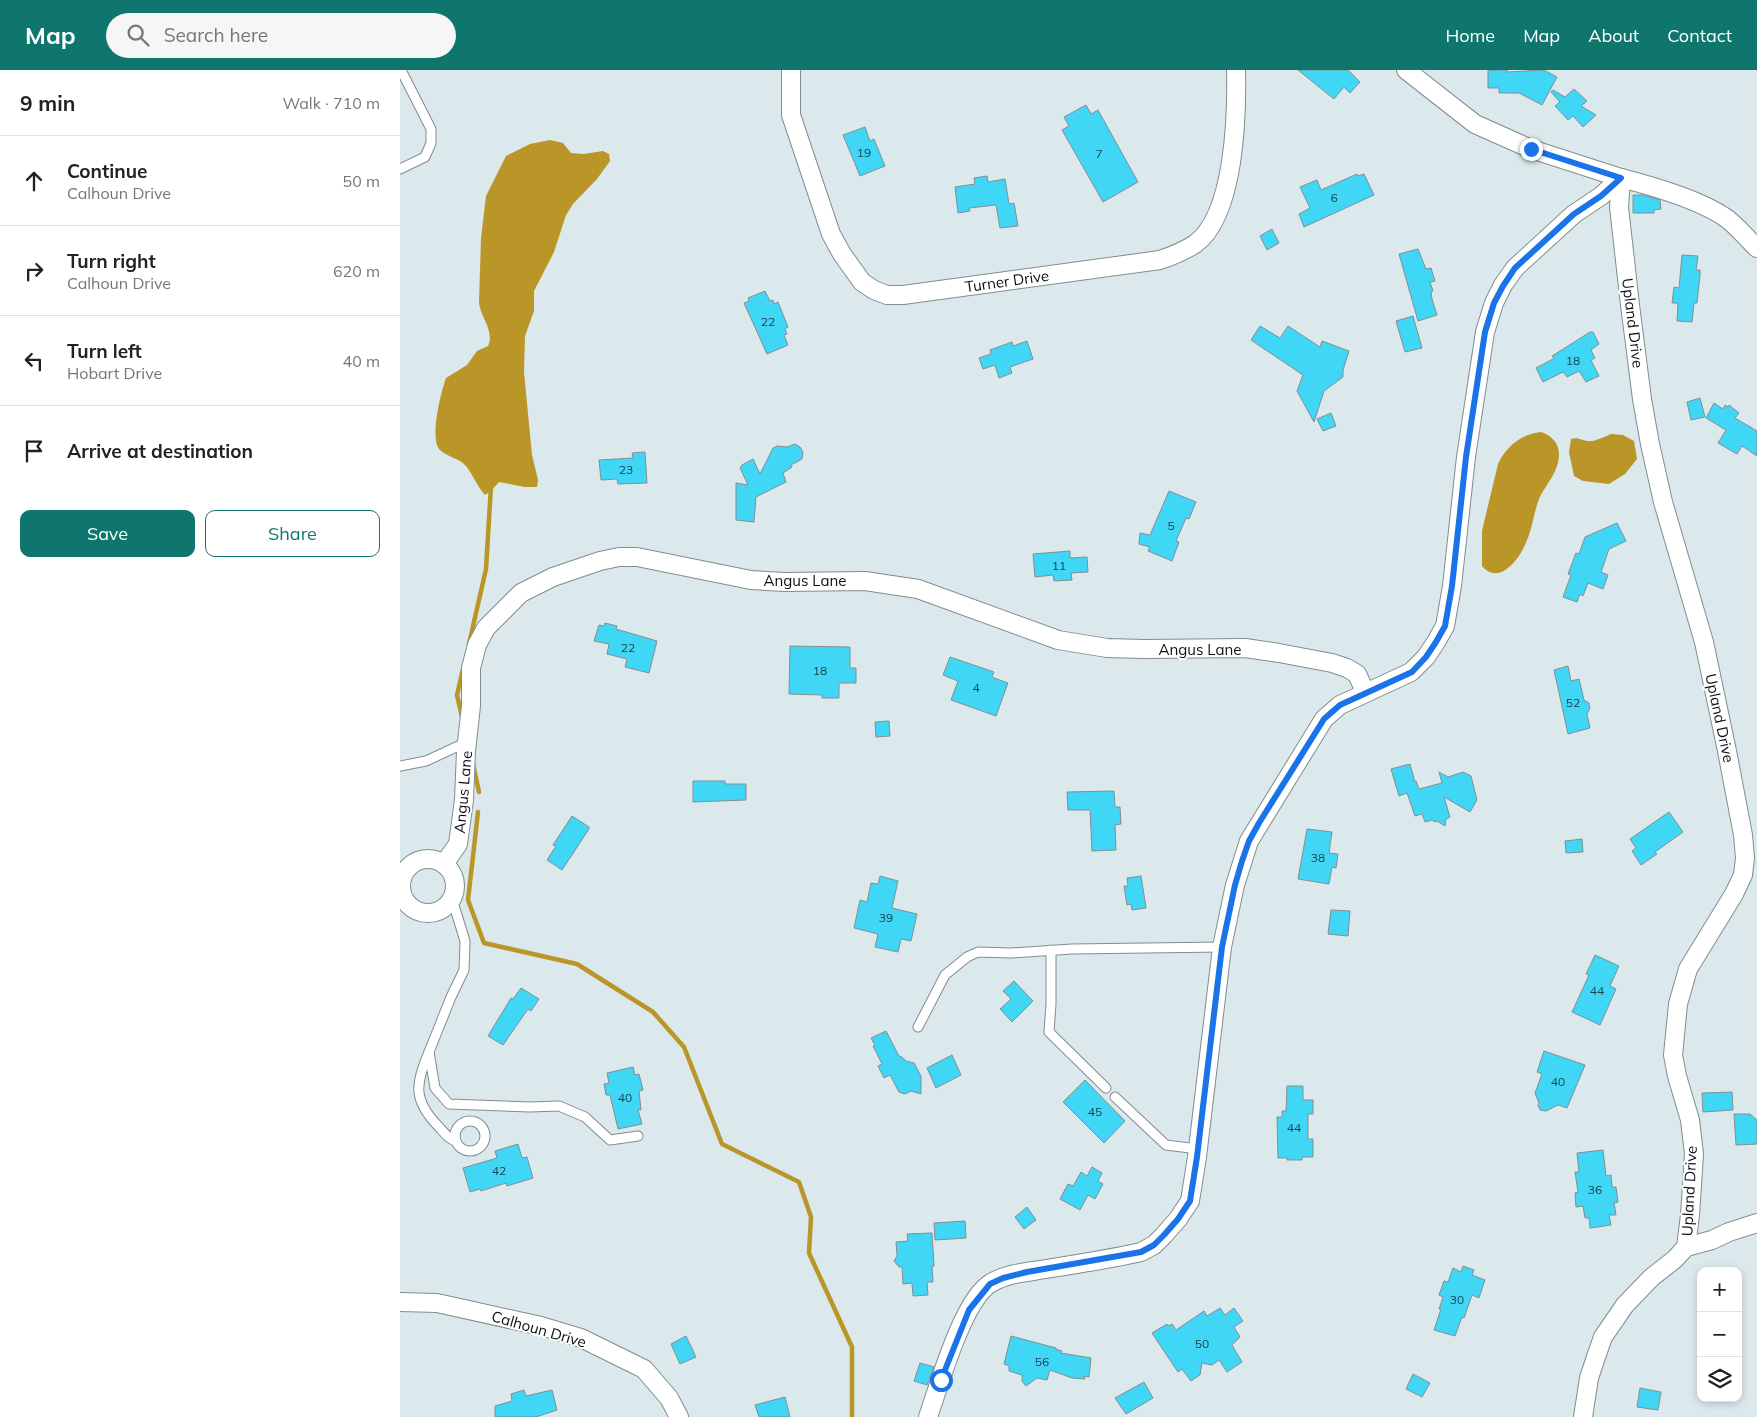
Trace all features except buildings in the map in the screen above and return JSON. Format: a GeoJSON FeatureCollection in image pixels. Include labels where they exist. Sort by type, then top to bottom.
{"type":"FeatureCollection","features":[{"type":"Feature","properties":{"kind":"street","name":"Turner Drive"},"geometry":{"type":"LineString","coordinates":[[791,70],[791,115],[831,234],[842,254],[862,282],[887,295],[903,295],[1160,260],[1177,254],[1196,243],[1208,228],[1217,211],[1225,192],[1231,167],[1235,133],[1236,70]]}},
{"type":"Feature","properties":{"kind":"street"},"geometry":{"type":"LineString","coordinates":[[1406,70],[1475,124],[1531,149],[1644,184],[1694,202],[1724,216],[1757,248]]}},
{"type":"Feature","properties":{"kind":"street"},"geometry":{"type":"LineString","coordinates":[[928,1417],[951,1352],[969,1310],[990,1284],[1019,1274],[1141,1252],[1154,1245],[1178,1219],[1190,1201],[1222,947],[1235,885],[1249,841],[1324,719],[1340,705],[1412,672],[1426,657],[1445,626],[1455,568],[1466,457],[1485,332],[1494,303],[1515,268],[1574,214],[1601,196],[1621,178]]}},
{"type":"Feature","properties":{"kind":"street","name":"Upland Drive"},"geometry":{"type":"LineString","coordinates":[[1621,178],[1619,207],[1624,256],[1642,399],[1650,444],[1663,502],[1704,642],[1743,835],[1745,858],[1743,875],[1734,894],[1688,969],[1678,1004],[1674,1055],[1677,1076],[1690,1120],[1694,1154],[1686,1247]]}},
{"type":"Feature","properties":{"kind":"street","name":"Angus Lane"},"geometry":{"type":"LineString","coordinates":[[444,864],[458,844],[464,800],[471,706],[471,668],[477,645],[486,628],[521,593],[553,577],[600,561],[619,557],[637,557],[751,580],[785,582],[865,581],[918,589],[1058,640],[1082,645],[1144,649],[1245,648],[1279,653],[1332,663],[1346,668],[1356,674],[1364,693]]}},
{"type":"Feature","properties":{"kind":"street"},"geometry":{"type":"LineString","coordinates":[[427,859],[444,864],[450,870],[455,880],[455,890],[447,906],[435,912],[425,913],[409,905],[402,893],[401,885],[405,872],[414,863],[427,859]]}},
{"type":"Feature","properties":{"kind":"street"},"geometry":{"type":"LineString","coordinates":[[1584,1417],[1589,1378],[1603,1336],[1625,1305],[1652,1277],[1675,1260],[1686,1247],[1712,1240],[1757,1223]]}},
{"type":"Feature","properties":{"kind":"street","name":"Calhoun Drive"},"geometry":{"type":"LineString","coordinates":[[400,1302],[437,1303],[540,1326],[581,1338],[644,1368],[669,1398],[678,1417]]}},
{"type":"Feature","properties":{"kind":"lane"},"geometry":{"type":"LineString","coordinates":[[400,169],[425,157],[431,143],[431,129],[401,70]]}},
{"type":"Feature","properties":{"kind":"lane"},"geometry":{"type":"LineString","coordinates":[[400,766],[426,761],[467,742]]}},
{"type":"Feature","properties":{"kind":"lane"},"geometry":{"type":"LineString","coordinates":[[452,899],[465,941],[464,970],[420,1073],[418,1096],[431,1119],[451,1139],[456,1141]]}},
{"type":"Feature","properties":{"kind":"lane"},"geometry":{"type":"LineString","coordinates":[[918,1027],[945,975],[966,957],[978,952],[1011,953],[1051,950],[1222,947]]}},
{"type":"Feature","properties":{"kind":"lane"},"geometry":{"type":"LineString","coordinates":[[1051,950],[1049,1032],[1106,1088]]}},
{"type":"Feature","properties":{"kind":"lane"},"geometry":{"type":"LineString","coordinates":[[429,1052],[435,1088],[449,1104],[530,1107],[559,1106],[585,1117],[610,1140],[638,1136]]}},
{"type":"Feature","properties":{"kind":"lane"},"geometry":{"type":"LineString","coordinates":[[1115,1097],[1166,1145],[1198,1149]]}},
{"type":"Feature","properties":{"kind":"shaded area"},"geometry":{"type":"Polygon","coordinates":[[[550,140],[563,143],[571,153],[584,154],[603,151],[609,154],[610,161],[597,179],[573,204],[566,215],[554,252],[534,291],[534,311],[525,336],[524,372],[532,455],[538,480],[537,487],[525,487],[499,482],[485,495],[466,466],[440,450],[436,436],[439,404],[446,378],[467,365],[477,351],[488,346],[490,340],[479,302],[481,238],[486,196],[506,156],[530,144],[550,140]]]}},
{"type":"Feature","properties":{"kind":"shaded area"},"geometry":{"type":"Polygon","coordinates":[[[1541,432],[1551,437],[1558,446],[1557,467],[1539,499],[1527,541],[1521,553],[1512,565],[1506,569],[1494,573],[1488,571],[1482,566],[1482,531],[1498,464],[1505,452],[1515,442],[1527,435],[1541,432]]]}},
{"type":"Feature","properties":{"kind":"shaded area"},"geometry":{"type":"Polygon","coordinates":[[[1611,434],[1623,435],[1634,441],[1637,459],[1625,474],[1609,484],[1583,481],[1574,476],[1569,452],[1571,439],[1593,441],[1611,434]]]}},
{"type":"Feature","properties":{"kind":"waterway"},"geometry":{"type":"LineString","coordinates":[[469,644],[486,569],[491,486]]}},
{"type":"Feature","properties":{"kind":"waterway"},"geometry":{"type":"LineString","coordinates":[[462,717],[457,695],[463,669]]}},
{"type":"Feature","properties":{"kind":"waterway"},"geometry":{"type":"LineString","coordinates":[[473,764],[479,792]]}},
{"type":"Feature","properties":{"kind":"waterway"},"geometry":{"type":"LineString","coordinates":[[478,812],[468,900],[484,943],[577,964],[653,1012],[684,1047],[722,1144],[799,1182],[811,1217],[809,1253],[852,1347],[852,1417]]}},
{"type":"Feature","properties":{"kind":"route"},"geometry":{"type":"LineString","coordinates":[[941,1380],[969,1310],[982,1291],[990,1284],[1003,1278],[1027,1272],[1141,1252],[1154,1245],[1164,1235],[1190,1201],[1222,947],[1235,885],[1249,841],[1324,719],[1340,705],[1412,672],[1426,657],[1445,626],[1456,559],[1466,457],[1485,332],[1494,303],[1515,268],[1574,214],[1601,196],[1621,178],[1531,149]]}}]}
